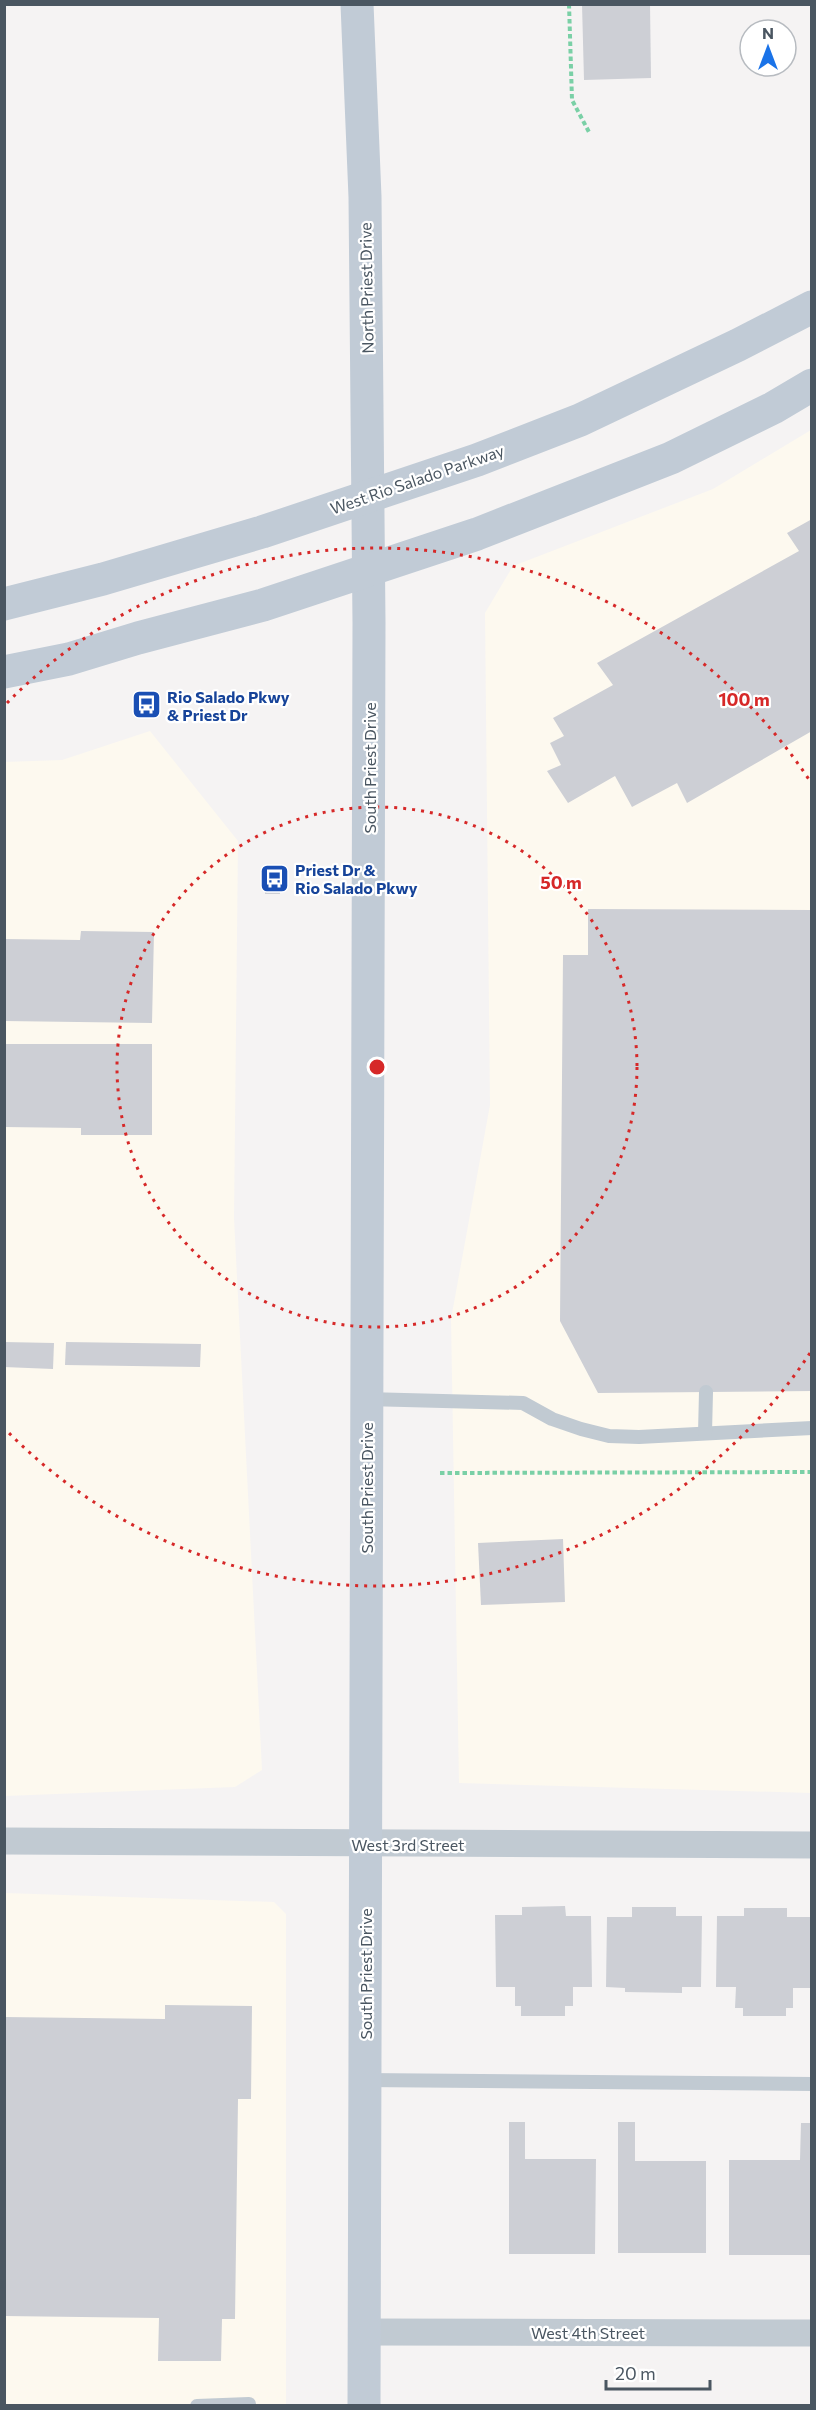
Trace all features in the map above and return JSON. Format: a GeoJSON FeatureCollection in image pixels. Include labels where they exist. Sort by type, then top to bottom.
{"type":"FeatureCollection","features":[{"type":"Feature","properties":{"kind":"main road","name":"North Priest Drive"},"geometry":{"type":"LineString","coordinates":[[357,4],[365,177],[368,571]]}},
{"type":"Feature","properties":{"kind":"main road","name":"West Rio Salado Parkway"},"geometry":{"type":"LineString","coordinates":[[4,604],[103,579],[250,536],[477,460],[580,420],[729,350],[812,307]]}},
{"type":"Feature","properties":{"kind":"main road"},"geometry":{"type":"LineString","coordinates":[[4,672],[69,659],[263,605],[477,534],[670,458],[773,408],[812,385]]}},
{"type":"Feature","properties":{"kind":"main road","name":"South Priest Drive"},"geometry":{"type":"LineString","coordinates":[[364,2406],[368,571]]}},
{"type":"Feature","properties":{"kind":"street","name":"West 3rd Street"},"geometry":{"type":"LineString","coordinates":[[4,1841],[812,1845]]}},
{"type":"Feature","properties":{"kind":"street","name":"West 4th Street"},"geometry":{"type":"LineString","coordinates":[[364,2332],[812,2333]]}},
{"type":"Feature","properties":{"kind":"lane"},"geometry":{"type":"LineString","coordinates":[[705,1433],[706,1392]]}},
{"type":"Feature","properties":{"kind":"lane"},"geometry":{"type":"LineString","coordinates":[[366,1399],[523,1403],[552,1419],[609,1436],[639,1437],[812,1428]]}},
{"type":"Feature","properties":{"kind":"lane"},"geometry":{"type":"LineString","coordinates":[[364,2080],[812,2084]]}},
{"type":"Feature","properties":{"kind":"lane"},"geometry":{"type":"LineString","coordinates":[[197,2406],[249,2404]]}},
{"type":"Feature","properties":{"kind":"path"},"geometry":{"type":"LineString","coordinates":[[569,4],[572,100],[590,134]]}},
{"type":"Feature","properties":{"kind":"path"},"geometry":{"type":"LineString","coordinates":[[440,1473],[812,1472]]}},
{"type":"Feature","properties":{"kind":"shaded area"},"geometry":{"type":"Polygon","coordinates":[[[811,430],[811,1793],[459,1783],[451,1319],[490,1105],[485,613],[513,566],[713,489],[811,430]]]}},
{"type":"Feature","properties":{"kind":"shaded area"},"geometry":{"type":"Polygon","coordinates":[[[150,731],[238,841],[234,1218],[262,1770],[235,1787],[5,1796],[4,762],[62,760],[150,731]]]}},
{"type":"Feature","properties":{"kind":"shaded area"},"geometry":{"type":"Polygon","coordinates":[[[5,1893],[274,1902],[286,1914],[286,2405],[5,2406],[5,1893]]]}},
{"type":"Feature","properties":{"kind":"building"},"geometry":{"type":"Polygon","coordinates":[[[582,4],[650,4],[651,78],[584,80],[582,4]]]}},
{"type":"Feature","properties":{"kind":"building"},"geometry":{"type":"Polygon","coordinates":[[[812,519],[812,731],[687,803],[677,783],[632,807],[615,776],[568,803],[547,771],[561,765],[550,743],[564,736],[553,718],[613,685],[597,663],[799,551],[787,533],[812,519]]]}},
{"type":"Feature","properties":{"kind":"building"},"geometry":{"type":"Polygon","coordinates":[[[265,865],[279,865],[280,894],[265,894],[265,865]]]}},
{"type":"Feature","properties":{"kind":"building"},"geometry":{"type":"Polygon","coordinates":[[[588,909],[812,910],[812,1391],[598,1393],[560,1321],[563,955],[588,955],[588,909]]]}},
{"type":"Feature","properties":{"kind":"building"},"geometry":{"type":"Polygon","coordinates":[[[81,931],[154,932],[152,1023],[4,1021],[4,939],[80,940],[81,931]]]}},
{"type":"Feature","properties":{"kind":"building"},"geometry":{"type":"Polygon","coordinates":[[[4,1044],[152,1044],[152,1135],[81,1135],[81,1128],[4,1127],[4,1044]]]}},
{"type":"Feature","properties":{"kind":"building"},"geometry":{"type":"Polygon","coordinates":[[[4,1342],[54,1343],[53,1369],[4,1367],[4,1342]]]}},
{"type":"Feature","properties":{"kind":"building"},"geometry":{"type":"Polygon","coordinates":[[[66,1342],[201,1344],[200,1367],[65,1365],[66,1342]]]}},
{"type":"Feature","properties":{"kind":"building"},"geometry":{"type":"Polygon","coordinates":[[[563,1539],[565,1602],[481,1605],[478,1543],[563,1539]]]}},
{"type":"Feature","properties":{"kind":"building"},"geometry":{"type":"Polygon","coordinates":[[[565,1906],[566,1916],[591,1916],[592,1987],[573,1987],[573,2006],[565,2006],[565,2016],[521,2016],[521,2006],[515,2006],[515,1987],[496,1987],[495,1915],[522,1915],[522,1907],[565,1906]]]}},
{"type":"Feature","properties":{"kind":"building"},"geometry":{"type":"Polygon","coordinates":[[[632,1907],[676,1907],[676,1916],[702,1916],[701,1987],[682,1987],[682,1993],[625,1992],[625,1988],[606,1987],[607,1917],[632,1917],[632,1907]]]}},
{"type":"Feature","properties":{"kind":"building"},"geometry":{"type":"Polygon","coordinates":[[[744,1908],[787,1908],[787,1917],[812,1917],[812,1988],[793,1988],[793,2008],[786,2008],[786,2016],[743,2016],[743,2008],[735,2008],[736,1987],[716,1987],[717,1916],[744,1916],[744,1908]]]}},
{"type":"Feature","properties":{"kind":"building"},"geometry":{"type":"Polygon","coordinates":[[[165,2005],[252,2006],[251,2099],[238,2099],[235,2319],[222,2319],[221,2361],[158,2361],[159,2318],[4,2316],[4,2017],[165,2019],[165,2005]]]}},
{"type":"Feature","properties":{"kind":"building"},"geometry":{"type":"Polygon","coordinates":[[[509,2122],[525,2122],[525,2159],[596,2159],[595,2254],[509,2254],[509,2122]]]}},
{"type":"Feature","properties":{"kind":"building"},"geometry":{"type":"Polygon","coordinates":[[[618,2122],[635,2122],[635,2161],[706,2161],[706,2253],[618,2253],[618,2122]]]}},
{"type":"Feature","properties":{"kind":"building"},"geometry":{"type":"Polygon","coordinates":[[[801,2123],[812,2123],[812,2255],[729,2255],[729,2160],[800,2160],[801,2123]]]}},
{"type":"Feature","properties":{"kind":"place","name":"Rio Salado Pkwy & Priest Dr"},"geometry":{"type":"Point","coordinates":[146,705]}},
{"type":"Feature","properties":{"kind":"place","name":"Priest Dr & Rio Salado Pkwy"},"geometry":{"type":"Point","coordinates":[274,878]}}]}
